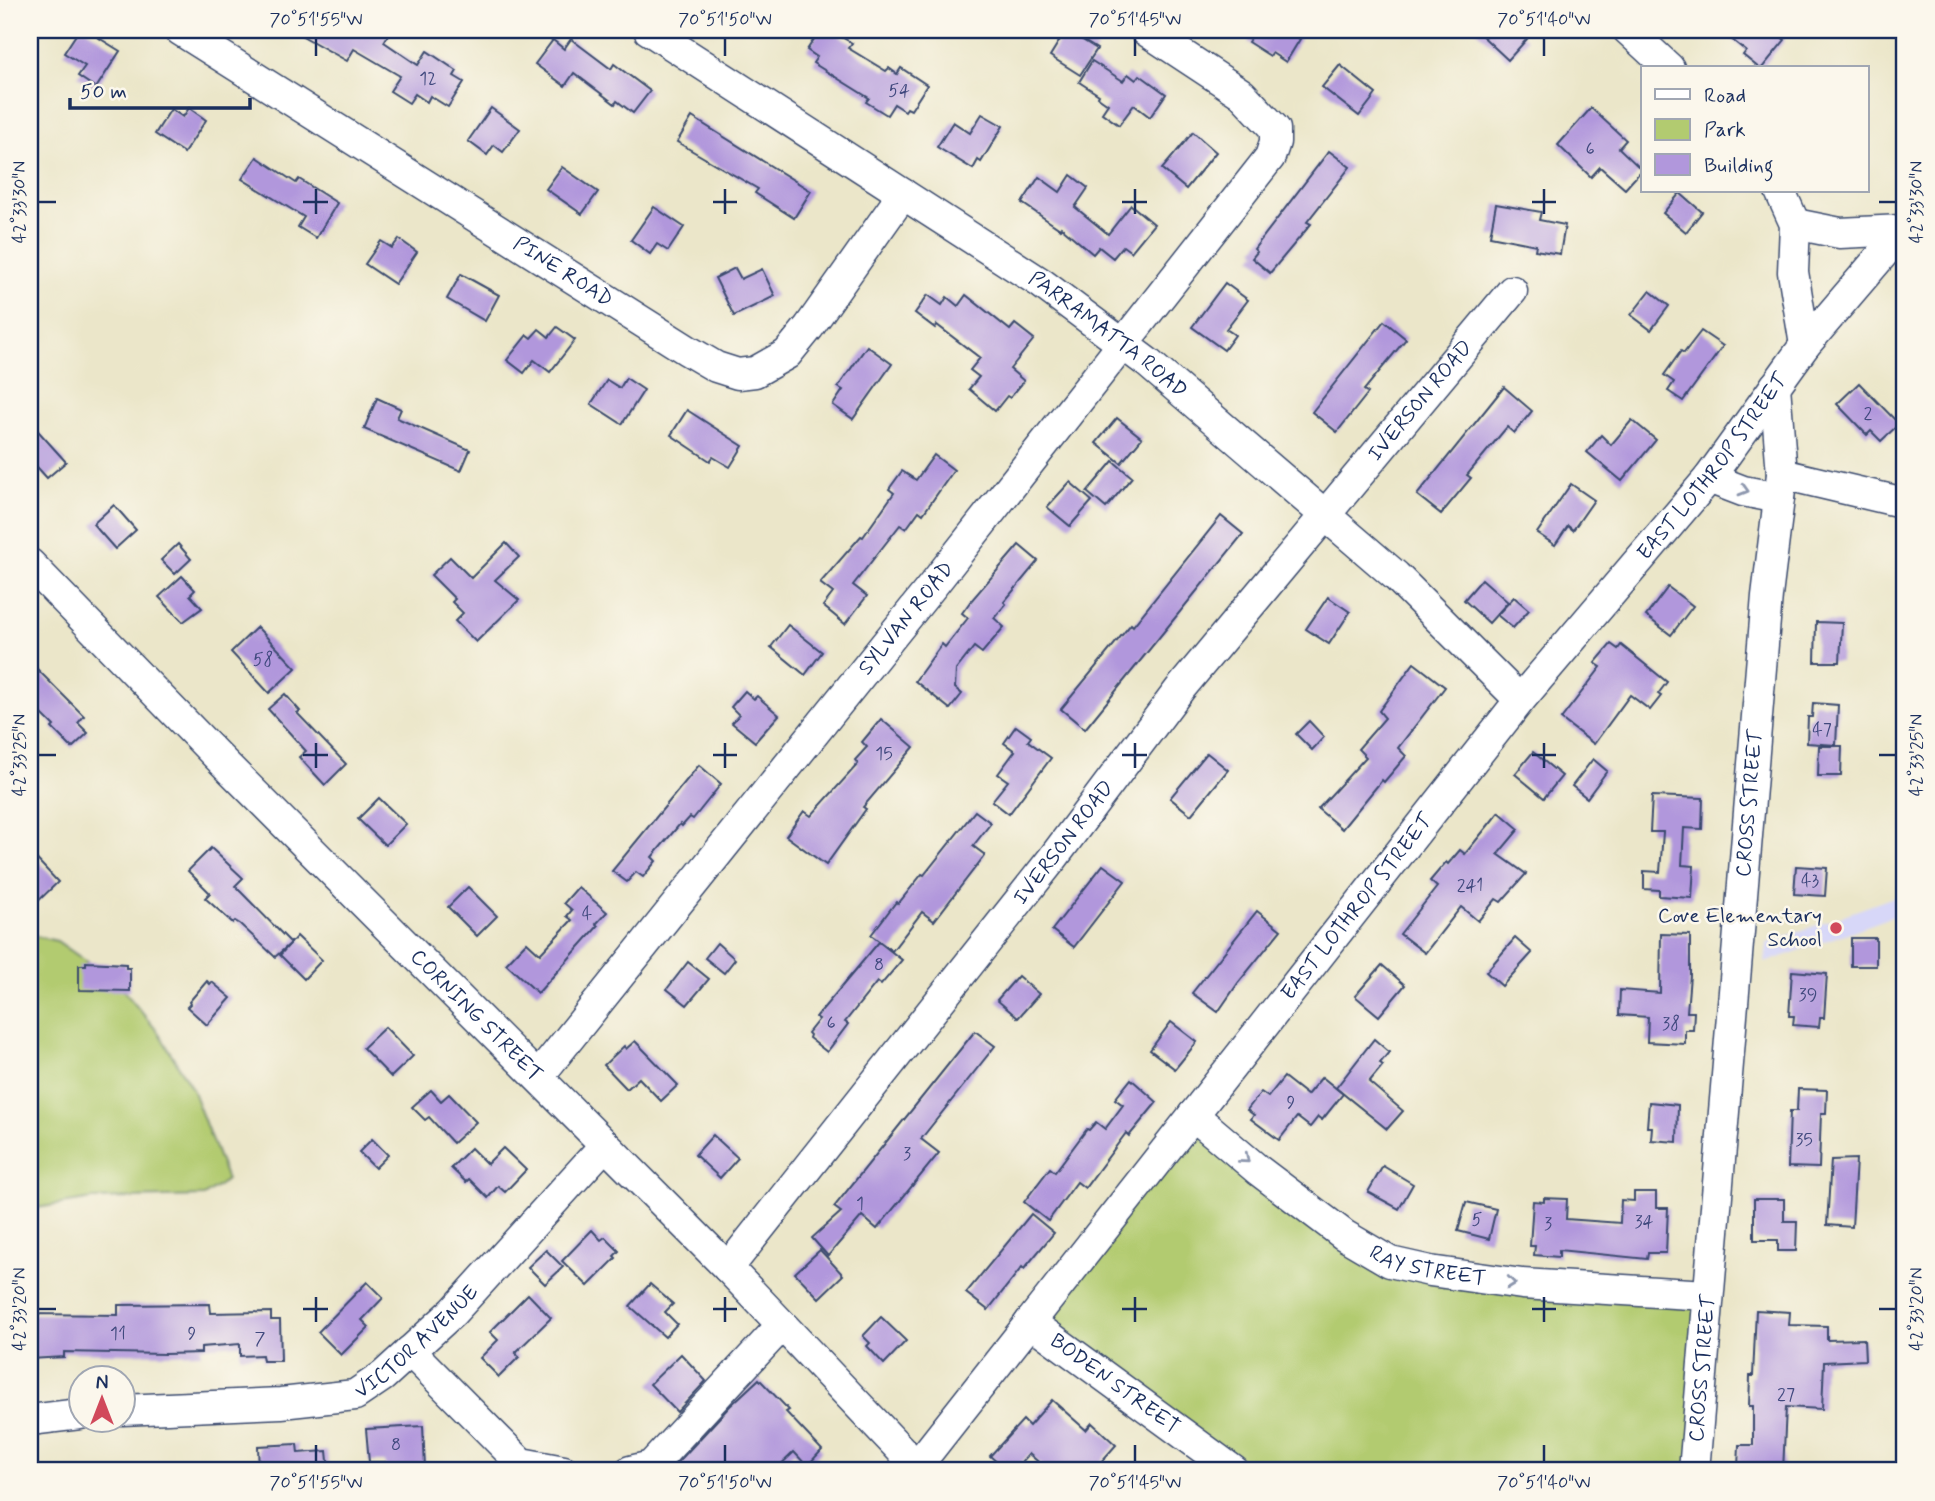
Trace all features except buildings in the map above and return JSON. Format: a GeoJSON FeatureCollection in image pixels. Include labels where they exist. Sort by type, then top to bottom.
{"type":"FeatureCollection","features":[{"type":"Feature","properties":{"kind":"street","name":"PINE ROAD"},"geometry":{"type":"LineString","coordinates":[[180,30],[687,350],[716,367],[738,374],[755,372],[786,354],[809,327],[903,194]]}},
{"type":"Feature","properties":{"kind":"street","name":"PARRAMATTA ROAD"},"geometry":{"type":"LineString","coordinates":[[649,30],[1041,284],[1148,363],[1396,576],[1520,700]]}},
{"type":"Feature","properties":{"kind":"street","name":"SYLVAN ROAD"},"geometry":{"type":"LineString","coordinates":[[538,1077],[933,585],[1270,157],[1275,142],[1275,129],[1257,108],[1242,94],[1144,30]]}},
{"type":"Feature","properties":{"kind":"street"},"geometry":{"type":"LineString","coordinates":[[1628,30],[1667,66]]}},
{"type":"Feature","properties":{"kind":"street"},"geometry":{"type":"LineString","coordinates":[[1780,192],[1795,224],[1793,272],[1805,345]]}},
{"type":"Feature","properties":{"kind":"street"},"geometry":{"type":"LineString","coordinates":[[1795,224],[1840,233],[1904,229]]}},
{"type":"Feature","properties":{"kind":"street","name":"EAST LOTHROP STREET"},"geometry":{"type":"LineString","coordinates":[[917,1470],[1030,1322],[1520,700],[1709,478],[1805,345],[1904,229]]}},
{"type":"Feature","properties":{"kind":"street","name":"IVERSON ROAD"},"geometry":{"type":"LineString","coordinates":[[728,1268],[1053,858],[1180,689],[1512,291]]}},
{"type":"Feature","properties":{"kind":"street","name":"CROSS STREET"},"geometry":{"type":"LineString","coordinates":[[1694,1471],[1767,596],[1781,486],[1774,386]]}},
{"type":"Feature","properties":{"kind":"street"},"geometry":{"type":"LineString","coordinates":[[1709,478],[1743,491],[1781,486],[1905,503]]}},
{"type":"Feature","properties":{"kind":"street","name":"CORNING STREET"},"geometry":{"type":"LineString","coordinates":[[30,564],[728,1268],[917,1470]]}},
{"type":"Feature","properties":{"kind":"street","name":"RAY STREET"},"geometry":{"type":"LineString","coordinates":[[1193,1115],[1258,1170],[1344,1235],[1390,1262],[1430,1271],[1522,1284],[1709,1295]]}},
{"type":"Feature","properties":{"kind":"street","name":"VICTOR AVENUE"},"geometry":{"type":"LineString","coordinates":[[136,1409],[281,1403],[355,1395],[383,1376],[453,1312],[605,1145]]}},
{"type":"Feature","properties":{"kind":"street","name":"BODEN STREET"},"geometry":{"type":"LineString","coordinates":[[1030,1322],[1234,1471]]}},
{"type":"Feature","properties":{"kind":"street"},"geometry":{"type":"LineString","coordinates":[[630,1471],[651,1465],[782,1325]]}},
{"type":"Feature","properties":{"kind":"street"},"geometry":{"type":"LineString","coordinates":[[410,1352],[521,1463],[564,1471]]}},
{"type":"Feature","properties":{"kind":"street"},"geometry":{"type":"LineString","coordinates":[[30,1420],[66,1416]]}},
{"type":"Feature","properties":{"kind":"shaded area","name":"Cove Elementary School"},"geometry":{"type":"Polygon","coordinates":[[[1905,893],[1905,912],[1765,963],[1767,943],[1905,893]]]}},
{"type":"Feature","properties":{"kind":"green space"},"geometry":{"type":"Polygon","coordinates":[[[30,935],[57,941],[118,984],[159,1033],[192,1089],[227,1180],[204,1196],[93,1199],[30,1209],[30,935]]]}},
{"type":"Feature","properties":{"kind":"green space"},"geometry":{"type":"Polygon","coordinates":[[[1193,1115],[1344,1235],[1430,1271],[1708,1295],[1694,1471],[1231,1471],[1037,1335],[1193,1115]]]}},
{"type":"Feature","properties":{"kind":"place","name":"Cove Elementary School"},"geometry":{"type":"Point","coordinates":[1836,928]}}]}
